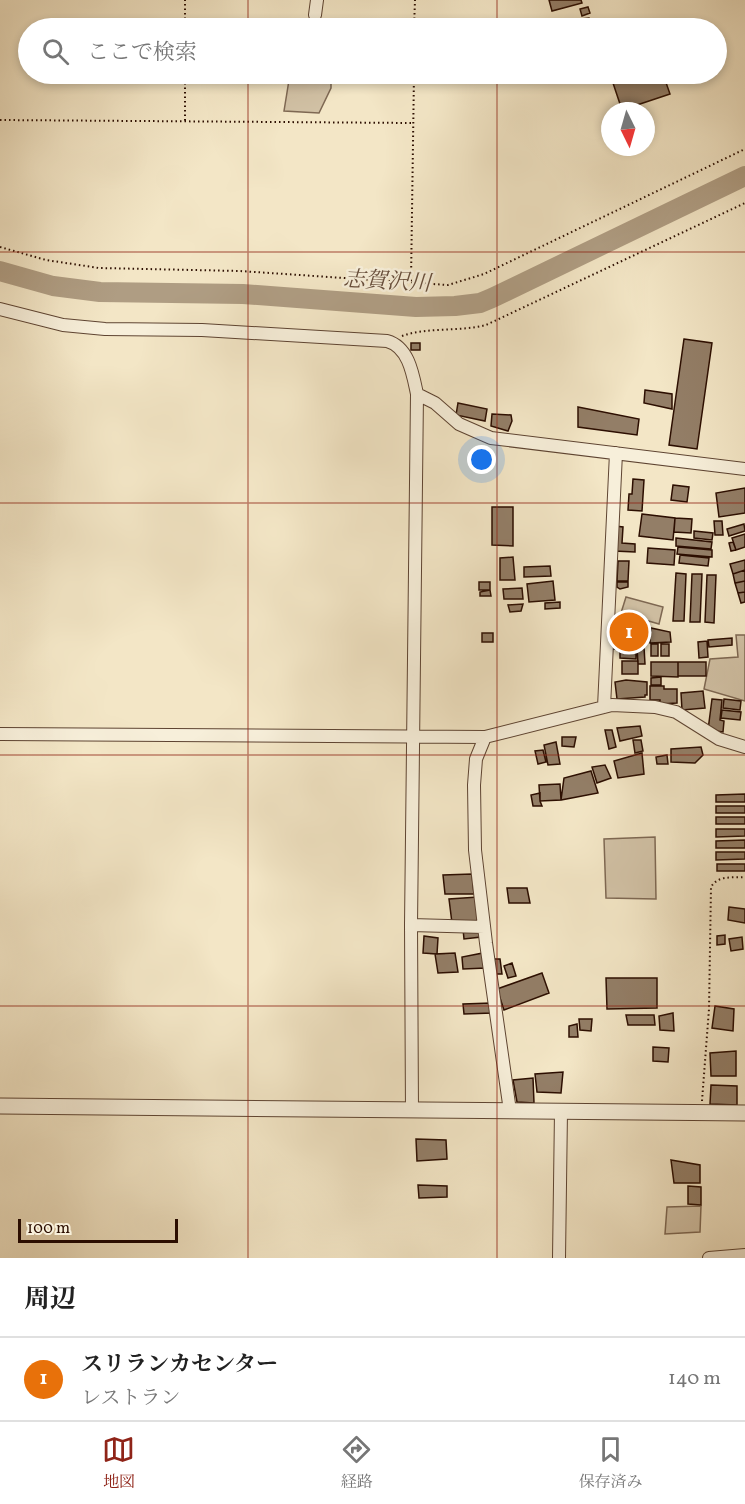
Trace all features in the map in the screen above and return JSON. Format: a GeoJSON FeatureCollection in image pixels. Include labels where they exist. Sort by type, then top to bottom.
{"type":"FeatureCollection","features":[{"type":"Feature","properties":{"kind":"street"},"geometry":{"type":"LineString","coordinates":[[315,15],[317,0]]}},
{"type":"Feature","properties":{"kind":"street"},"geometry":{"type":"LineString","coordinates":[[0,309],[63,324],[105,329],[202,330],[366,339],[396,343],[406,356],[417,394],[411,925],[412,1111]]}},
{"type":"Feature","properties":{"kind":"street"},"geometry":{"type":"LineString","coordinates":[[417,394],[435,403],[459,424],[491,438],[745,469]]}},
{"type":"Feature","properties":{"kind":"street"},"geometry":{"type":"LineString","coordinates":[[604,707],[616,453]]}},
{"type":"Feature","properties":{"kind":"street"},"geometry":{"type":"LineString","coordinates":[[0,734],[485,737],[604,707],[628,705],[676,712],[719,739],[745,747]]}},
{"type":"Feature","properties":{"kind":"street"},"geometry":{"type":"LineString","coordinates":[[485,737],[476,759],[475,850],[510,1111]]}},
{"type":"Feature","properties":{"kind":"street"},"geometry":{"type":"LineString","coordinates":[[411,925],[484,927]]}},
{"type":"Feature","properties":{"kind":"street"},"geometry":{"type":"LineString","coordinates":[[0,1106],[745,1113]]}},
{"type":"Feature","properties":{"kind":"street"},"geometry":{"type":"LineString","coordinates":[[559,1258],[561,1111]]}},
{"type":"Feature","properties":{"kind":"street"},"geometry":{"type":"LineString","coordinates":[[709,1258],[745,1255]]}},
{"type":"Feature","properties":{"kind":"path"},"geometry":{"type":"LineString","coordinates":[[185,0],[185,18]]}},
{"type":"Feature","properties":{"kind":"path"},"geometry":{"type":"LineString","coordinates":[[414,18],[415,0]]}},
{"type":"Feature","properties":{"kind":"path"},"geometry":{"type":"LineString","coordinates":[[185,84],[185,121]]}},
{"type":"Feature","properties":{"kind":"path"},"geometry":{"type":"LineString","coordinates":[[411,282],[414,84]]}},
{"type":"Feature","properties":{"kind":"path"},"geometry":{"type":"LineString","coordinates":[[0,120],[413,123]]}},
{"type":"Feature","properties":{"kind":"path"},"geometry":{"type":"LineString","coordinates":[[0,247],[46,261],[99,268],[240,271],[448,285],[469,281],[745,149]]}},
{"type":"Feature","properties":{"kind":"path"},"geometry":{"type":"LineString","coordinates":[[396,343],[403,335],[467,330],[486,325],[745,203]]}},
{"type":"Feature","properties":{"kind":"path"},"geometry":{"type":"LineString","coordinates":[[701,1112],[709,1009],[711,887],[714,881],[721,878],[745,878]]}},
{"type":"Feature","properties":{"kind":"shaded area"},"geometry":{"type":"Polygon","coordinates":[[[288,84],[331,84],[319,113],[284,111],[288,84]]]}},
{"type":"Feature","properties":{"kind":"shaded area"},"geometry":{"type":"Polygon","coordinates":[[[626,597],[663,607],[659,624],[621,613],[626,597]]]}},
{"type":"Feature","properties":{"kind":"shaded area"},"geometry":{"type":"Polygon","coordinates":[[[736,635],[745,635],[745,701],[704,689],[710,659],[738,657],[736,635]]]}},
{"type":"Feature","properties":{"kind":"shaded area"},"geometry":{"type":"Polygon","coordinates":[[[655,837],[656,899],[606,898],[604,839],[655,837]]]}},
{"type":"Feature","properties":{"kind":"shaded area"},"geometry":{"type":"Polygon","coordinates":[[[701,1206],[700,1232],[665,1234],[667,1207],[701,1206]]]}},
{"type":"Feature","properties":{"kind":"building"},"geometry":{"type":"Polygon","coordinates":[[[549,0],[581,0],[582,3],[552,11],[549,0]]]}},
{"type":"Feature","properties":{"kind":"building"},"geometry":{"type":"Polygon","coordinates":[[[588,7],[590,13],[582,16],[580,9],[588,7]]]}},
{"type":"Feature","properties":{"kind":"building"},"geometry":{"type":"Polygon","coordinates":[[[613,84],[666,84],[670,94],[646,102],[619,102],[613,84]]]}},
{"type":"Feature","properties":{"kind":"building"},"geometry":{"type":"Polygon","coordinates":[[[684,339],[712,343],[697,449],[669,445],[684,339]]]}},
{"type":"Feature","properties":{"kind":"building"},"geometry":{"type":"Polygon","coordinates":[[[411,343],[420,343],[420,350],[411,350],[411,343]]]}},
{"type":"Feature","properties":{"kind":"building"},"geometry":{"type":"Polygon","coordinates":[[[645,390],[672,394],[672,409],[644,403],[645,390]]]}},
{"type":"Feature","properties":{"kind":"building"},"geometry":{"type":"Polygon","coordinates":[[[458,403],[487,409],[485,421],[456,415],[458,403]]]}},
{"type":"Feature","properties":{"kind":"building"},"geometry":{"type":"Polygon","coordinates":[[[578,407],[639,419],[637,435],[578,427],[578,407]]]}},
{"type":"Feature","properties":{"kind":"building"},"geometry":{"type":"Polygon","coordinates":[[[492,414],[511,415],[512,421],[508,431],[491,426],[492,414]]]}},
{"type":"Feature","properties":{"kind":"building"},"geometry":{"type":"Polygon","coordinates":[[[633,479],[644,480],[642,511],[628,510],[633,479]]]}},
{"type":"Feature","properties":{"kind":"building"},"geometry":{"type":"Polygon","coordinates":[[[673,485],[689,487],[687,502],[671,500],[673,485]]]}},
{"type":"Feature","properties":{"kind":"building"},"geometry":{"type":"Polygon","coordinates":[[[745,488],[745,513],[719,517],[716,493],[745,488]]]}},
{"type":"Feature","properties":{"kind":"building"},"geometry":{"type":"Polygon","coordinates":[[[492,507],[513,507],[513,546],[492,545],[492,507]]]}},
{"type":"Feature","properties":{"kind":"building"},"geometry":{"type":"Polygon","coordinates":[[[642,514],[675,518],[673,540],[639,536],[642,514]]]}},
{"type":"Feature","properties":{"kind":"building"},"geometry":{"type":"Polygon","coordinates":[[[675,518],[692,519],[691,533],[674,532],[675,518]]]}},
{"type":"Feature","properties":{"kind":"building"},"geometry":{"type":"Polygon","coordinates":[[[714,521],[722,521],[723,535],[715,535],[714,521]]]}},
{"type":"Feature","properties":{"kind":"building"},"geometry":{"type":"Polygon","coordinates":[[[744,524],[745,531],[729,536],[727,529],[744,524]]]}},
{"type":"Feature","properties":{"kind":"building"},"geometry":{"type":"Polygon","coordinates":[[[615,526],[623,527],[622,543],[635,544],[635,552],[614,551],[615,526]]]}},
{"type":"Feature","properties":{"kind":"building"},"geometry":{"type":"Polygon","coordinates":[[[694,531],[713,533],[712,540],[694,538],[694,531]]]}},
{"type":"Feature","properties":{"kind":"building"},"geometry":{"type":"Polygon","coordinates":[[[745,534],[745,547],[736,550],[732,538],[745,534]]]}},
{"type":"Feature","properties":{"kind":"building"},"geometry":{"type":"Polygon","coordinates":[[[676,538],[712,542],[711,549],[676,546],[676,538]]]}},
{"type":"Feature","properties":{"kind":"building"},"geometry":{"type":"Polygon","coordinates":[[[733,542],[736,550],[731,551],[729,543],[733,542]]]}},
{"type":"Feature","properties":{"kind":"building"},"geometry":{"type":"Polygon","coordinates":[[[678,547],[712,550],[712,557],[677,554],[678,547]]]}},
{"type":"Feature","properties":{"kind":"building"},"geometry":{"type":"Polygon","coordinates":[[[648,548],[675,550],[674,565],[647,563],[648,548]]]}},
{"type":"Feature","properties":{"kind":"building"},"geometry":{"type":"Polygon","coordinates":[[[680,555],[709,558],[708,566],[679,563],[680,555]]]}},
{"type":"Feature","properties":{"kind":"building"},"geometry":{"type":"Polygon","coordinates":[[[513,557],[515,580],[500,580],[500,558],[513,557]]]}},
{"type":"Feature","properties":{"kind":"building"},"geometry":{"type":"Polygon","coordinates":[[[745,560],[745,570],[733,574],[730,564],[745,560]]]}},
{"type":"Feature","properties":{"kind":"building"},"geometry":{"type":"Polygon","coordinates":[[[618,561],[629,561],[628,581],[617,581],[618,561]]]}},
{"type":"Feature","properties":{"kind":"building"},"geometry":{"type":"Polygon","coordinates":[[[550,566],[551,576],[524,577],[524,567],[550,566]]]}},
{"type":"Feature","properties":{"kind":"building"},"geometry":{"type":"Polygon","coordinates":[[[745,570],[745,581],[735,583],[733,574],[745,570]]]}},
{"type":"Feature","properties":{"kind":"building"},"geometry":{"type":"Polygon","coordinates":[[[676,573],[686,574],[684,621],[673,621],[676,573]]]}},
{"type":"Feature","properties":{"kind":"building"},"geometry":{"type":"Polygon","coordinates":[[[692,574],[702,574],[700,622],[690,622],[692,574]]]}},
{"type":"Feature","properties":{"kind":"building"},"geometry":{"type":"Polygon","coordinates":[[[707,575],[716,575],[714,623],[705,622],[707,575]]]}},
{"type":"Feature","properties":{"kind":"building"},"geometry":{"type":"Polygon","coordinates":[[[553,581],[555,600],[529,602],[527,584],[553,581]]]}},
{"type":"Feature","properties":{"kind":"building"},"geometry":{"type":"Polygon","coordinates":[[[745,581],[745,592],[738,593],[735,583],[745,581]]]}},
{"type":"Feature","properties":{"kind":"building"},"geometry":{"type":"Polygon","coordinates":[[[479,582],[490,582],[490,590],[479,590],[479,582]]]}},
{"type":"Feature","properties":{"kind":"building"},"geometry":{"type":"Polygon","coordinates":[[[617,582],[628,582],[628,587],[620,589],[617,587],[617,582]]]}},
{"type":"Feature","properties":{"kind":"building"},"geometry":{"type":"Polygon","coordinates":[[[522,588],[523,599],[504,599],[503,589],[522,588]]]}},
{"type":"Feature","properties":{"kind":"building"},"geometry":{"type":"Polygon","coordinates":[[[490,590],[491,596],[480,596],[480,592],[490,590]]]}},
{"type":"Feature","properties":{"kind":"building"},"geometry":{"type":"Polygon","coordinates":[[[745,592],[745,602],[741,603],[738,593],[745,592]]]}},
{"type":"Feature","properties":{"kind":"building"},"geometry":{"type":"Polygon","coordinates":[[[560,602],[560,608],[545,609],[545,603],[560,602]]]}},
{"type":"Feature","properties":{"kind":"building"},"geometry":{"type":"Polygon","coordinates":[[[523,604],[521,611],[510,612],[508,605],[523,604]]]}},
{"type":"Feature","properties":{"kind":"building"},"geometry":{"type":"Polygon","coordinates":[[[617,626],[643,627],[643,631],[651,631],[651,628],[670,632],[671,642],[650,643],[650,640],[647,640],[647,643],[643,643],[643,641],[616,640],[617,626]]]}},
{"type":"Feature","properties":{"kind":"building"},"geometry":{"type":"Polygon","coordinates":[[[482,633],[493,633],[493,642],[482,642],[482,633]]]}},
{"type":"Feature","properties":{"kind":"building"},"geometry":{"type":"Polygon","coordinates":[[[732,638],[732,645],[709,647],[708,640],[732,638]]]}},
{"type":"Feature","properties":{"kind":"building"},"geometry":{"type":"Polygon","coordinates":[[[707,641],[708,657],[699,658],[698,642],[707,641]]]}},
{"type":"Feature","properties":{"kind":"building"},"geometry":{"type":"Polygon","coordinates":[[[613,644],[622,644],[622,649],[613,649],[613,644]]]}},
{"type":"Feature","properties":{"kind":"building"},"geometry":{"type":"Polygon","coordinates":[[[651,644],[658,644],[658,656],[651,656],[651,644]]]}},
{"type":"Feature","properties":{"kind":"building"},"geometry":{"type":"Polygon","coordinates":[[[661,644],[669,644],[669,656],[661,656],[661,644]]]}},
{"type":"Feature","properties":{"kind":"building"},"geometry":{"type":"Polygon","coordinates":[[[637,647],[644,647],[645,664],[638,664],[637,647]]]}},
{"type":"Feature","properties":{"kind":"building"},"geometry":{"type":"Polygon","coordinates":[[[620,652],[636,652],[636,659],[620,658],[620,652]]]}},
{"type":"Feature","properties":{"kind":"building"},"geometry":{"type":"Polygon","coordinates":[[[622,661],[638,661],[638,674],[622,674],[622,661]]]}},
{"type":"Feature","properties":{"kind":"building"},"geometry":{"type":"Polygon","coordinates":[[[651,662],[678,662],[678,677],[651,676],[651,662]]]}},
{"type":"Feature","properties":{"kind":"building"},"geometry":{"type":"Polygon","coordinates":[[[678,662],[706,662],[706,676],[678,676],[678,662]]]}},
{"type":"Feature","properties":{"kind":"building"},"geometry":{"type":"Polygon","coordinates":[[[661,677],[661,685],[651,685],[651,678],[661,677]]]}},
{"type":"Feature","properties":{"kind":"building"},"geometry":{"type":"Polygon","coordinates":[[[626,680],[647,682],[647,695],[617,699],[615,682],[626,680]]]}},
{"type":"Feature","properties":{"kind":"building"},"geometry":{"type":"Polygon","coordinates":[[[650,686],[677,689],[677,703],[660,704],[660,700],[650,700],[650,686]]]}},
{"type":"Feature","properties":{"kind":"building"},"geometry":{"type":"Polygon","coordinates":[[[703,691],[705,708],[682,710],[681,693],[703,691]]]}},
{"type":"Feature","properties":{"kind":"building"},"geometry":{"type":"Polygon","coordinates":[[[712,699],[722,700],[720,720],[724,721],[723,732],[708,730],[712,699]]]}},
{"type":"Feature","properties":{"kind":"building"},"geometry":{"type":"Polygon","coordinates":[[[724,699],[741,701],[740,710],[723,708],[724,699]]]}},
{"type":"Feature","properties":{"kind":"building"},"geometry":{"type":"Polygon","coordinates":[[[722,710],[741,712],[740,720],[721,718],[722,710]]]}},
{"type":"Feature","properties":{"kind":"building"},"geometry":{"type":"Polygon","coordinates":[[[640,726],[642,736],[620,741],[617,728],[640,726]]]}},
{"type":"Feature","properties":{"kind":"building"},"geometry":{"type":"Polygon","coordinates":[[[605,730],[612,730],[616,747],[609,749],[605,730]]]}},
{"type":"Feature","properties":{"kind":"building"},"geometry":{"type":"Polygon","coordinates":[[[562,737],[576,737],[574,747],[562,746],[562,737]]]}},
{"type":"Feature","properties":{"kind":"building"},"geometry":{"type":"Polygon","coordinates":[[[633,740],[641,740],[643,751],[635,753],[633,740]]]}},
{"type":"Feature","properties":{"kind":"building"},"geometry":{"type":"Polygon","coordinates":[[[556,742],[560,764],[548,765],[544,745],[556,742]]]}},
{"type":"Feature","properties":{"kind":"building"},"geometry":{"type":"Polygon","coordinates":[[[701,747],[703,755],[695,763],[671,762],[671,749],[701,747]]]}},
{"type":"Feature","properties":{"kind":"building"},"geometry":{"type":"Polygon","coordinates":[[[543,750],[546,762],[538,764],[535,751],[543,750]]]}},
{"type":"Feature","properties":{"kind":"building"},"geometry":{"type":"Polygon","coordinates":[[[642,753],[644,774],[618,778],[614,761],[642,753]]]}},
{"type":"Feature","properties":{"kind":"building"},"geometry":{"type":"Polygon","coordinates":[[[667,755],[668,764],[657,764],[656,757],[667,755]]]}},
{"type":"Feature","properties":{"kind":"building"},"geometry":{"type":"Polygon","coordinates":[[[605,765],[611,778],[597,783],[592,767],[605,765]]]}},
{"type":"Feature","properties":{"kind":"building"},"geometry":{"type":"Polygon","coordinates":[[[591,771],[598,793],[561,800],[564,778],[591,771]]]}},
{"type":"Feature","properties":{"kind":"building"},"geometry":{"type":"Polygon","coordinates":[[[560,784],[561,800],[540,801],[539,785],[560,784]]]}},
{"type":"Feature","properties":{"kind":"building"},"geometry":{"type":"Polygon","coordinates":[[[540,793],[542,806],[533,806],[531,795],[540,793]]]}},
{"type":"Feature","properties":{"kind":"building"},"geometry":{"type":"Polygon","coordinates":[[[745,794],[745,802],[716,802],[716,795],[745,794]]]}},
{"type":"Feature","properties":{"kind":"building"},"geometry":{"type":"Polygon","coordinates":[[[716,806],[745,806],[745,813],[716,813],[716,806]]]}},
{"type":"Feature","properties":{"kind":"building"},"geometry":{"type":"Polygon","coordinates":[[[716,817],[745,817],[745,824],[716,824],[716,817]]]}},
{"type":"Feature","properties":{"kind":"building"},"geometry":{"type":"Polygon","coordinates":[[[716,829],[745,829],[745,836],[716,837],[716,829]]]}},
{"type":"Feature","properties":{"kind":"building"},"geometry":{"type":"Polygon","coordinates":[[[745,840],[745,848],[716,848],[716,841],[745,840]]]}},
{"type":"Feature","properties":{"kind":"building"},"geometry":{"type":"Polygon","coordinates":[[[716,852],[745,852],[745,859],[716,860],[716,852]]]}},
{"type":"Feature","properties":{"kind":"building"},"geometry":{"type":"Polygon","coordinates":[[[717,864],[745,864],[745,871],[717,871],[717,864]]]}},
{"type":"Feature","properties":{"kind":"building"},"geometry":{"type":"Polygon","coordinates":[[[472,874],[474,894],[445,894],[443,875],[472,874]]]}},
{"type":"Feature","properties":{"kind":"building"},"geometry":{"type":"Polygon","coordinates":[[[507,888],[527,888],[530,903],[509,903],[507,888]]]}},
{"type":"Feature","properties":{"kind":"building"},"geometry":{"type":"Polygon","coordinates":[[[478,897],[481,923],[452,923],[449,899],[478,897]]]}},
{"type":"Feature","properties":{"kind":"building"},"geometry":{"type":"Polygon","coordinates":[[[729,907],[745,909],[745,923],[728,920],[729,907]]]}},
{"type":"Feature","properties":{"kind":"building"},"geometry":{"type":"Polygon","coordinates":[[[480,928],[481,937],[464,939],[463,929],[480,928]]]}},
{"type":"Feature","properties":{"kind":"building"},"geometry":{"type":"Polygon","coordinates":[[[725,935],[725,944],[717,945],[717,936],[725,935]]]}},
{"type":"Feature","properties":{"kind":"building"},"geometry":{"type":"Polygon","coordinates":[[[424,936],[438,938],[437,954],[423,953],[424,936]]]}},
{"type":"Feature","properties":{"kind":"building"},"geometry":{"type":"Polygon","coordinates":[[[742,937],[743,949],[731,951],[729,939],[742,937]]]}},
{"type":"Feature","properties":{"kind":"building"},"geometry":{"type":"Polygon","coordinates":[[[455,953],[458,972],[438,973],[435,954],[455,953]]]}},
{"type":"Feature","properties":{"kind":"building"},"geometry":{"type":"Polygon","coordinates":[[[483,953],[486,968],[463,969],[462,957],[483,953]]]}},
{"type":"Feature","properties":{"kind":"building"},"geometry":{"type":"Polygon","coordinates":[[[492,959],[500,959],[502,974],[493,974],[492,959]]]}},
{"type":"Feature","properties":{"kind":"building"},"geometry":{"type":"Polygon","coordinates":[[[512,963],[516,976],[508,978],[504,966],[512,963]]]}},
{"type":"Feature","properties":{"kind":"building"},"geometry":{"type":"Polygon","coordinates":[[[542,973],[549,993],[504,1010],[497,989],[542,973]]]}},
{"type":"Feature","properties":{"kind":"building"},"geometry":{"type":"Polygon","coordinates":[[[606,978],[657,978],[657,1008],[607,1009],[606,978]]]}},
{"type":"Feature","properties":{"kind":"building"},"geometry":{"type":"Polygon","coordinates":[[[491,1003],[492,1013],[464,1014],[463,1004],[491,1003]]]}},
{"type":"Feature","properties":{"kind":"building"},"geometry":{"type":"Polygon","coordinates":[[[715,1006],[734,1009],[733,1031],[712,1028],[715,1006]]]}},
{"type":"Feature","properties":{"kind":"building"},"geometry":{"type":"Polygon","coordinates":[[[673,1013],[674,1031],[660,1030],[659,1016],[673,1013]]]}},
{"type":"Feature","properties":{"kind":"building"},"geometry":{"type":"Polygon","coordinates":[[[626,1015],[654,1015],[655,1025],[628,1025],[626,1015]]]}},
{"type":"Feature","properties":{"kind":"building"},"geometry":{"type":"Polygon","coordinates":[[[579,1019],[592,1019],[591,1031],[580,1030],[579,1019]]]}},
{"type":"Feature","properties":{"kind":"building"},"geometry":{"type":"Polygon","coordinates":[[[577,1024],[578,1037],[569,1037],[569,1026],[577,1024]]]}},
{"type":"Feature","properties":{"kind":"building"},"geometry":{"type":"Polygon","coordinates":[[[653,1047],[669,1048],[668,1062],[653,1061],[653,1047]]]}},
{"type":"Feature","properties":{"kind":"building"},"geometry":{"type":"Polygon","coordinates":[[[736,1051],[736,1076],[711,1076],[710,1053],[736,1051]]]}},
{"type":"Feature","properties":{"kind":"building"},"geometry":{"type":"Polygon","coordinates":[[[563,1072],[561,1093],[537,1092],[535,1074],[563,1072]]]}},
{"type":"Feature","properties":{"kind":"building"},"geometry":{"type":"Polygon","coordinates":[[[533,1078],[534,1103],[517,1102],[513,1080],[533,1078]]]}},
{"type":"Feature","properties":{"kind":"building"},"geometry":{"type":"Polygon","coordinates":[[[711,1085],[737,1086],[737,1105],[710,1104],[711,1085]]]}},
{"type":"Feature","properties":{"kind":"building"},"geometry":{"type":"Polygon","coordinates":[[[416,1139],[446,1140],[447,1159],[417,1161],[416,1139]]]}},
{"type":"Feature","properties":{"kind":"building"},"geometry":{"type":"Polygon","coordinates":[[[671,1160],[700,1165],[700,1183],[674,1183],[671,1160]]]}},
{"type":"Feature","properties":{"kind":"building"},"geometry":{"type":"Polygon","coordinates":[[[418,1185],[447,1186],[447,1197],[419,1198],[418,1185]]]}},
{"type":"Feature","properties":{"kind":"building"},"geometry":{"type":"Polygon","coordinates":[[[688,1186],[701,1187],[701,1205],[688,1204],[688,1186]]]}},
{"type":"Feature","properties":{"kind":"waterway","name":"志賀沢川"},"geometry":{"type":"LineString","coordinates":[[0,271],[53,286],[100,292],[243,294],[416,307],[480,303],[745,176]]}},
{"type":"Feature","properties":{"kind":"place","name":"スリランカセンター"},"geometry":{"type":"Point","coordinates":[629,632]}}]}
